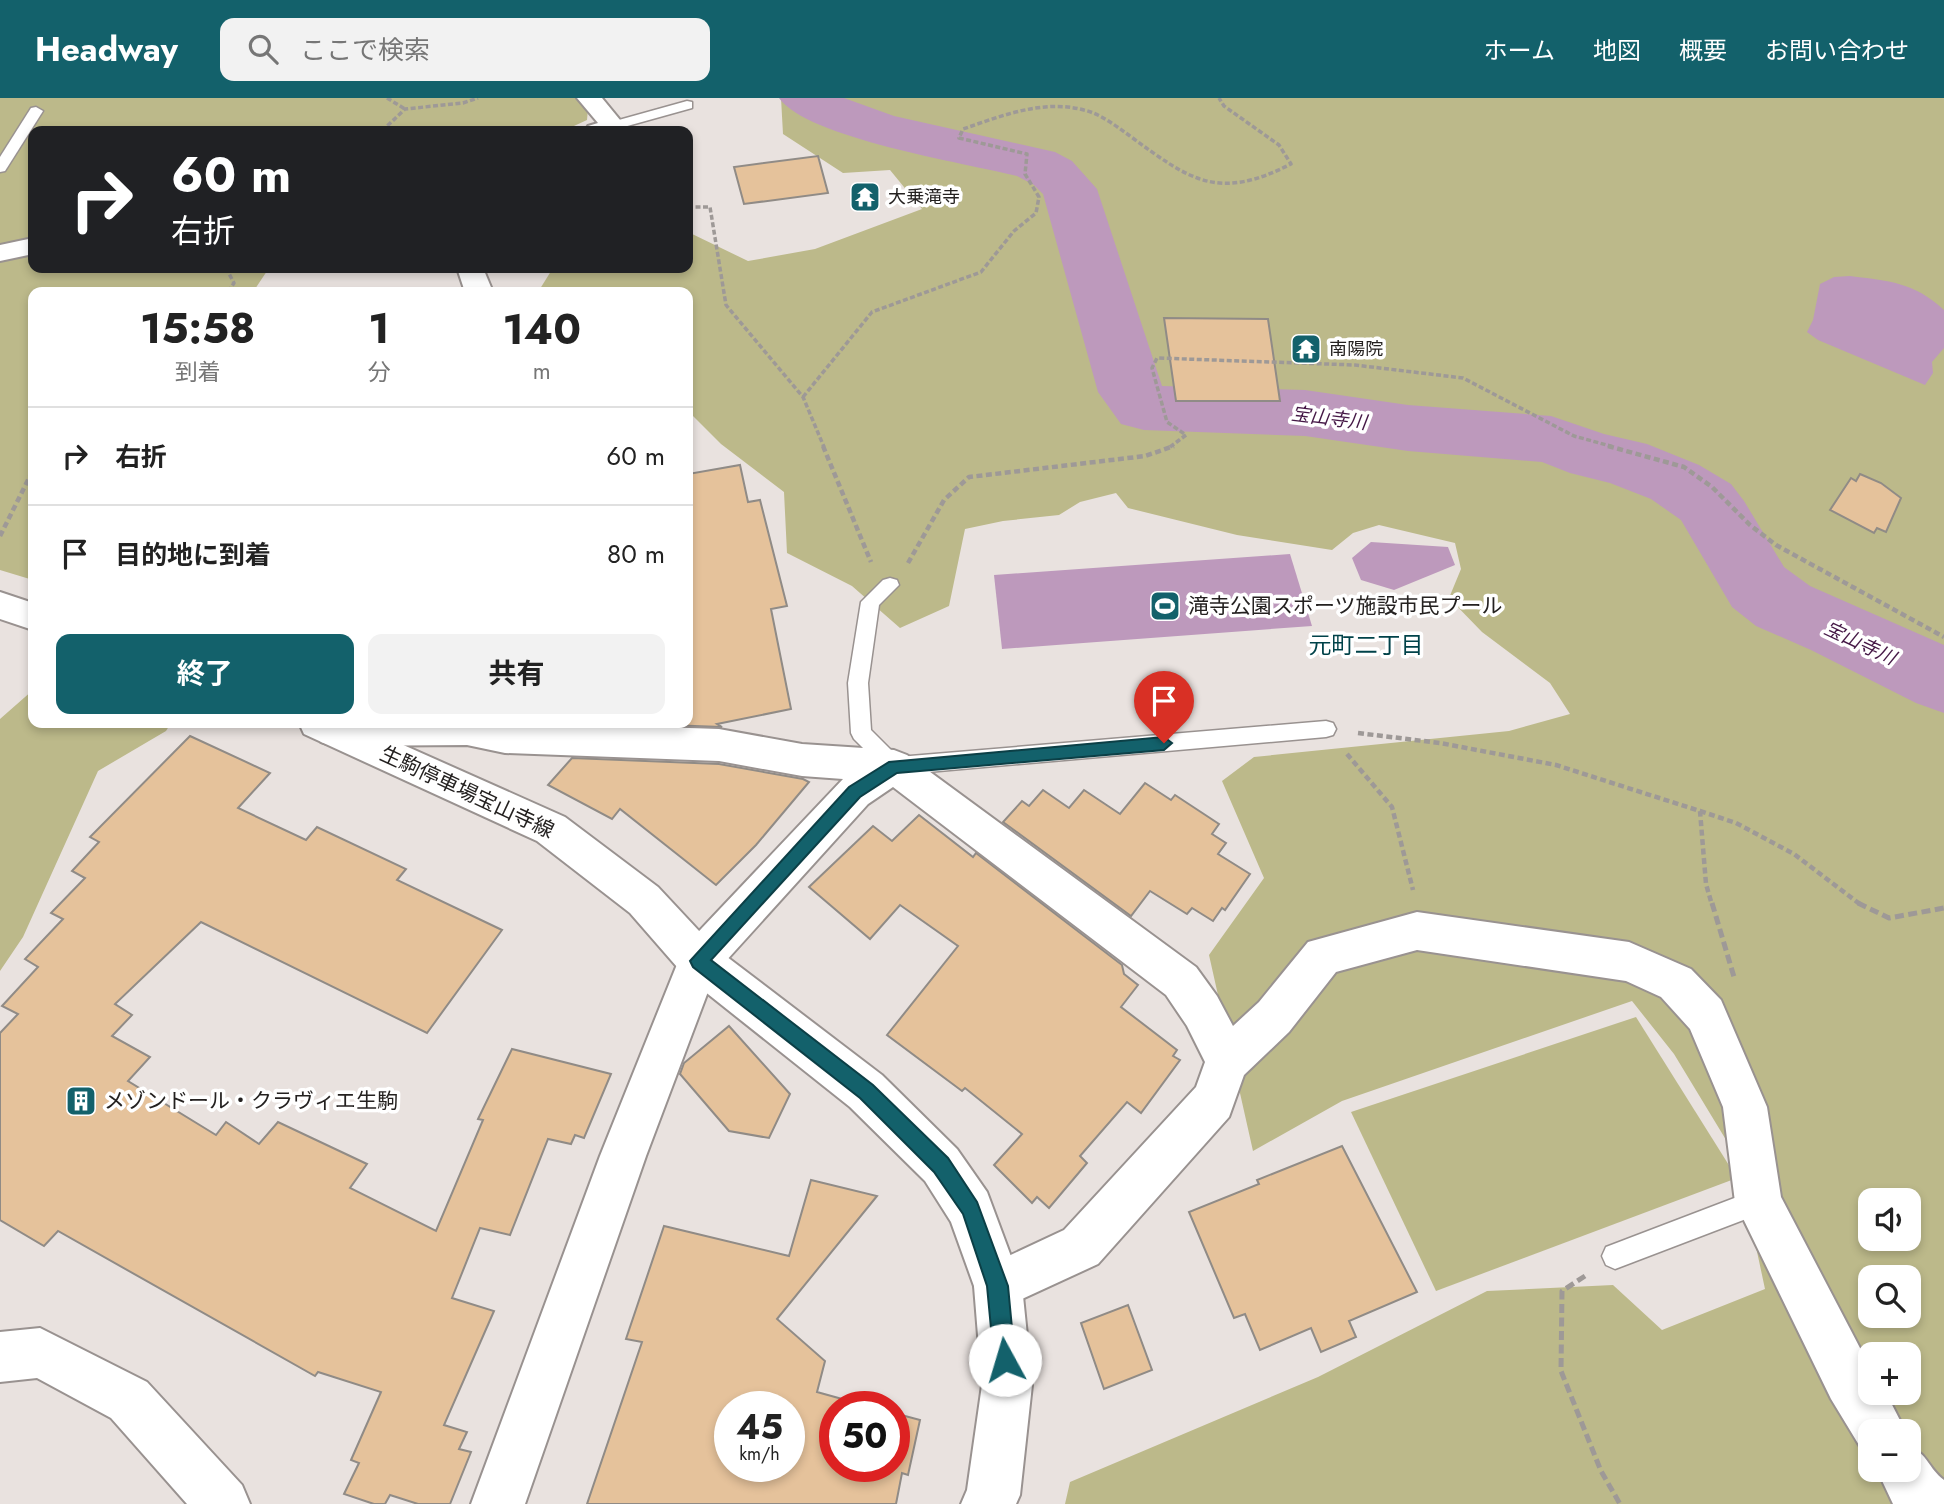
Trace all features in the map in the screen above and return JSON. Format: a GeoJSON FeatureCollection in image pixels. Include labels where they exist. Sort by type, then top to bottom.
{"type":"FeatureCollection","features":[{"type":"Feature","properties":{"kind":"street"},"geometry":{"type":"LineString","coordinates":[[589,98],[608,126]]}},
{"type":"Feature","properties":{"kind":"street"},"geometry":{"type":"LineString","coordinates":[[0,253],[28,247]]}},
{"type":"Feature","properties":{"kind":"street"},"geometry":{"type":"LineString","coordinates":[[0,605],[28,615]]}},
{"type":"Feature","properties":{"kind":"street","name":"生駒停車場宝山寺線"},"geometry":{"type":"LineString","coordinates":[[328,728],[551,828],[644,900],[699,961],[866,1091],[941,1165],[970,1209],[998,1286],[1007,1385],[993,1495],[988,1504]]}},
{"type":"Feature","properties":{"kind":"street"},"geometry":{"type":"LineString","coordinates":[[434,728],[467,730],[505,737],[719,745],[802,760],[894,766],[1181,981],[1202,1011],[1227,1061]]}},
{"type":"Feature","properties":{"kind":"street"},"geometry":{"type":"LineString","coordinates":[[498,1504],[623,1156],[699,961],[854,792],[894,766]]}},
{"type":"Feature","properties":{"kind":"street"},"geometry":{"type":"LineString","coordinates":[[998,1286],[1081,1247],[1213,1101],[1227,1061],[1274,1017],[1323,956],[1416,930],[1629,962],[1676,983],[1706,1015],[1745,1107],[1758,1202],[1849,1381],[1872,1419]]}},
{"type":"Feature","properties":{"kind":"street"},"geometry":{"type":"LineString","coordinates":[[0,1357],[40,1353],[129,1400],[223,1504]]}},
{"type":"Feature","properties":{"kind":"street"},"geometry":{"type":"LineString","coordinates":[[1910,1482],[1916,1492],[1931,1504]]}},
{"type":"Feature","properties":{"kind":"lane"},"geometry":{"type":"LineString","coordinates":[[623,126],[687,105]]}},
{"type":"Feature","properties":{"kind":"lane"},"geometry":{"type":"LineString","coordinates":[[0,168],[36,111]]}},
{"type":"Feature","properties":{"kind":"lane"},"geometry":{"type":"LineString","coordinates":[[890,585],[870,602],[858,683],[861,733],[894,766],[1326,729]]}},
{"type":"Feature","properties":{"kind":"lane"},"geometry":{"type":"LineString","coordinates":[[1615,1256],[1758,1202]]}},
{"type":"Feature","properties":{"kind":"path"},"geometry":{"type":"LineString","coordinates":[[387,98],[405,108],[463,103],[478,98]]}},
{"type":"Feature","properties":{"kind":"path"},"geometry":{"type":"LineString","coordinates":[[803,397],[872,313],[981,272],[1014,231],[1036,213],[1039,197],[1025,174],[1027,153],[959,138],[963,129],[1021,110],[1081,109],[1116,125],[1196,180],[1229,186],[1249,184],[1292,164],[1279,145],[1224,106],[1219,98]]}},
{"type":"Feature","properties":{"kind":"path"},"geometry":{"type":"LineString","coordinates":[[387,126],[405,108]]}},
{"type":"Feature","properties":{"kind":"path"},"geometry":{"type":"LineString","coordinates":[[693,207],[710,207],[726,305],[803,397],[867,557]]}},
{"type":"Feature","properties":{"kind":"path"},"geometry":{"type":"LineString","coordinates":[[890,585],[913,558],[944,500],[969,477],[1145,456],[1174,446],[1186,436],[1167,422],[1152,368],[1157,358],[1355,365],[1464,378],[1574,436],[1684,467],[1712,487],[1750,525],[1776,545],[1944,637]]}},
{"type":"Feature","properties":{"kind":"path"},"geometry":{"type":"LineString","coordinates":[[0,536],[28,480]]}},
{"type":"Feature","properties":{"kind":"path"},"geometry":{"type":"LineString","coordinates":[[1326,729],[1440,743],[1556,765],[1736,823],[1794,854],[1856,902],[1889,918],[1944,908]]}},
{"type":"Feature","properties":{"kind":"path"},"geometry":{"type":"LineString","coordinates":[[1326,729],[1392,807],[1413,879]]}},
{"type":"Feature","properties":{"kind":"path"},"geometry":{"type":"LineString","coordinates":[[1700,811],[1706,884],[1734,977],[1706,1015]]}},
{"type":"Feature","properties":{"kind":"path"},"geometry":{"type":"LineString","coordinates":[[1615,1256],[1562,1291],[1561,1371],[1601,1471],[1620,1504]]}},
{"type":"Feature","properties":{"kind":"shaded area"},"geometry":{"type":"Polygon","coordinates":[[[0,98],[589,98],[587,120],[574,126],[28,126],[28,273],[266,273],[256,287],[28,287],[28,578],[0,570],[0,98]]]}},
{"type":"Feature","properties":{"kind":"shaded area"},"geometry":{"type":"Polygon","coordinates":[[[781,98],[1944,98],[1944,1504],[1065,1504],[1070,1482],[1318,1377],[1487,1291],[1613,1285],[1662,1330],[1765,1289],[1737,1158],[1674,1054],[1632,1001],[1342,1101],[1253,1151],[1209,955],[1264,878],[1222,781],[1254,757],[1509,731],[1570,714],[1550,683],[1482,632],[1449,598],[1461,569],[1455,543],[1379,525],[1353,533],[1332,550],[1237,535],[1128,508],[1116,493],[1080,502],[1059,515],[1003,521],[965,529],[949,606],[900,628],[852,586],[787,553],[784,492],[721,444],[693,416],[693,287],[541,287],[550,273],[693,273],[693,234],[748,261],[815,249],[922,209],[890,170],[843,173],[783,134],[781,98]]]}},
{"type":"Feature","properties":{"kind":"shaded area"},"geometry":{"type":"Polygon","coordinates":[[[1850,276],[1900,284],[1922,294],[1944,310],[1944,348],[1932,362],[1933,373],[1925,385],[1818,340],[1807,332],[1813,320],[1820,284],[1834,277],[1850,276]]]}},
{"type":"Feature","properties":{"kind":"shaded area"},"geometry":{"type":"Polygon","coordinates":[[[1371,542],[1448,547],[1455,565],[1394,590],[1361,580],[1352,558],[1371,542]]]}},
{"type":"Feature","properties":{"kind":"shaded area"},"geometry":{"type":"Polygon","coordinates":[[[1290,554],[1312,626],[1002,649],[994,575],[1290,554]]]}},
{"type":"Feature","properties":{"kind":"shaded area"},"geometry":{"type":"Polygon","coordinates":[[[28,694],[28,728],[168,728],[98,771],[23,937],[0,971],[0,719],[28,694]]]}},
{"type":"Feature","properties":{"kind":"shaded area"},"geometry":{"type":"Polygon","coordinates":[[[1636,1017],[1737,1178],[1436,1291],[1351,1112],[1636,1017]]]}},
{"type":"Feature","properties":{"kind":"building"},"geometry":{"type":"Polygon","coordinates":[[[818,156],[828,193],[744,204],[734,167],[818,156]]]}},
{"type":"Feature","properties":{"kind":"building"},"geometry":{"type":"Polygon","coordinates":[[[1164,318],[1268,319],[1280,401],[1176,401],[1164,318]]]}},
{"type":"Feature","properties":{"kind":"building"},"geometry":{"type":"Polygon","coordinates":[[[740,465],[748,502],[760,500],[787,606],[771,609],[791,709],[717,724],[722,727],[693,726],[693,473],[740,465]]]}},
{"type":"Feature","properties":{"kind":"building"},"geometry":{"type":"Polygon","coordinates":[[[1860,474],[1881,483],[1901,498],[1886,532],[1877,528],[1874,533],[1830,510],[1851,478],[1856,481],[1860,474]]]}},
{"type":"Feature","properties":{"kind":"building"},"geometry":{"type":"Polygon","coordinates":[[[190,736],[270,773],[238,808],[306,840],[317,827],[406,869],[397,880],[502,930],[427,1033],[201,922],[115,1004],[132,1015],[112,1036],[150,1057],[128,1081],[216,1135],[226,1122],[259,1144],[278,1122],[367,1164],[350,1188],[436,1231],[483,1120],[478,1119],[512,1049],[611,1074],[584,1138],[575,1135],[571,1144],[548,1139],[510,1235],[480,1228],[452,1298],[494,1311],[444,1425],[467,1432],[459,1449],[471,1452],[450,1504],[418,1504],[390,1495],[385,1504],[374,1504],[344,1494],[359,1463],[351,1460],[381,1392],[318,1372],[315,1376],[58,1231],[44,1246],[0,1220],[0,1033],[18,1014],[2,1006],[38,967],[25,959],[63,919],[51,913],[85,878],[72,871],[99,842],[90,837],[190,736]]]}},
{"type":"Feature","properties":{"kind":"building"},"geometry":{"type":"Polygon","coordinates":[[[572,758],[719,764],[809,782],[756,845],[716,885],[620,809],[612,819],[548,785],[572,758]]]}},
{"type":"Feature","properties":{"kind":"building"},"geometry":{"type":"Polygon","coordinates":[[[1145,783],[1171,800],[1175,795],[1219,824],[1212,834],[1226,843],[1218,854],[1250,874],[1225,910],[1222,908],[1213,921],[1192,908],[1187,914],[1150,891],[1131,916],[1003,822],[1022,801],[1029,806],[1043,790],[1069,808],[1084,790],[1120,814],[1145,783]]]}},
{"type":"Feature","properties":{"kind":"building"},"geometry":{"type":"Polygon","coordinates":[[[919,815],[973,857],[976,853],[1122,965],[1124,974],[1138,985],[1121,1007],[1177,1050],[1173,1056],[1180,1060],[1141,1113],[1127,1102],[1080,1156],[1087,1163],[1049,1208],[1037,1197],[1032,1203],[994,1165],[1022,1134],[965,1088],[962,1091],[887,1035],[958,946],[900,905],[870,939],[809,887],[873,826],[892,841],[919,815]]]}},
{"type":"Feature","properties":{"kind":"building"},"geometry":{"type":"Polygon","coordinates":[[[729,1026],[790,1094],[769,1138],[729,1131],[680,1074],[684,1063],[729,1026]]]}},
{"type":"Feature","properties":{"kind":"building"},"geometry":{"type":"Polygon","coordinates":[[[1342,1146],[1417,1292],[1349,1321],[1356,1337],[1321,1352],[1311,1328],[1260,1350],[1245,1314],[1234,1318],[1189,1212],[1259,1184],[1257,1180],[1342,1146]]]}},
{"type":"Feature","properties":{"kind":"building"},"geometry":{"type":"Polygon","coordinates":[[[811,1180],[877,1196],[777,1319],[825,1361],[817,1392],[819,1482],[900,1482],[896,1504],[587,1504],[642,1342],[626,1339],[664,1226],[789,1256],[811,1180]]]}},
{"type":"Feature","properties":{"kind":"building"},"geometry":{"type":"Polygon","coordinates":[[[1128,1305],[1152,1370],[1104,1389],[1081,1323],[1128,1305]]]}},
{"type":"Feature","properties":{"kind":"building"},"geometry":{"type":"Polygon","coordinates":[[[910,1417],[920,1420],[910,1466],[910,1417]]]}},
{"type":"Feature","properties":{"kind":"waterway","name":"宝山寺川"},"geometry":{"type":"LineString","coordinates":[[805,98],[824,109],[865,124],[1036,164],[1053,173],[1069,189],[1131,392],[1144,408],[1305,413],[1408,428],[1551,439],[1594,456],[1623,461],[1675,482],[1706,502],[1719,519],[1758,587],[1783,606],[1838,629],[1944,681]]}},
{"type":"Feature","properties":{"kind":"place","name":"大乗滝寺"},"geometry":{"type":"Point","coordinates":[865,197]}},
{"type":"Feature","properties":{"kind":"place","name":"南陽院"},"geometry":{"type":"Point","coordinates":[1306,349]}},
{"type":"Feature","properties":{"kind":"place","name":"滝寺公園スポーツ施設市民プール"},"geometry":{"type":"Point","coordinates":[1165,606]}},
{"type":"Feature","properties":{"kind":"place","name":"メゾンドール・クラヴィエ生駒"},"geometry":{"type":"Point","coordinates":[81,1101]}},
{"type":"Feature","properties":{"kind":"district","name":"元町二丁目"},"geometry":{"type":"Point","coordinates":[1366,645]}},
{"type":"Feature","properties":{"kind":"route"},"geometry":{"type":"LineString","coordinates":[[1005,1360],[998,1286],[970,1209],[941,1165],[866,1091],[699,961],[854,792],[894,766],[1164,743]]}}]}
